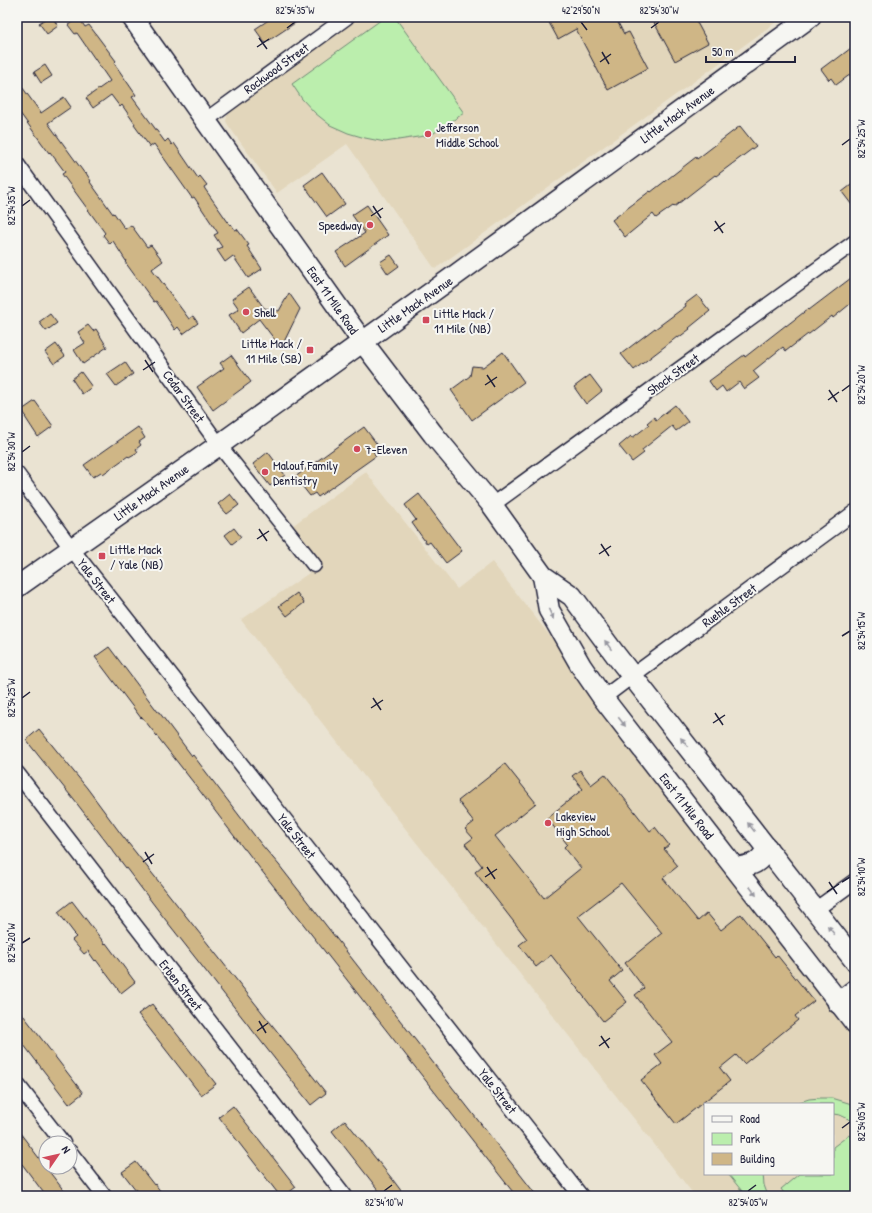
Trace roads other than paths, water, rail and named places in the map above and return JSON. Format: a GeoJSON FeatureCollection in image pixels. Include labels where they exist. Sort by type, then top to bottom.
{"type":"FeatureCollection","features":[{"type":"Feature","properties":{"kind":"main road","name":"East 11 Mile Road"},"geometry":{"type":"LineString","coordinates":[[132,17],[362,341],[433,434],[492,505],[543,576],[572,596],[632,676],[855,961]]}},
{"type":"Feature","properties":{"kind":"main road","name":"Little Mack Avenue"},"geometry":{"type":"LineString","coordinates":[[17,587],[219,445],[810,17]]}},
{"type":"Feature","properties":{"kind":"main road","name":"East 11 Mile Road"},"geometry":{"type":"LineString","coordinates":[[543,576],[549,610],[581,666],[603,698],[855,1023]]}},
{"type":"Feature","properties":{"kind":"main road"},"geometry":{"type":"LineString","coordinates":[[735,868],[751,865],[758,861],[764,856],[767,848]]}},
{"type":"Feature","properties":{"kind":"main road"},"geometry":{"type":"LineString","coordinates":[[838,1002],[855,990]]}},
{"type":"Feature","properties":{"kind":"street","name":"Rockwood Street"},"geometry":{"type":"LineString","coordinates":[[206,120],[347,17]]}},
{"type":"Feature","properties":{"kind":"street","name":"Cedar Street"},"geometry":{"type":"LineString","coordinates":[[17,164],[219,445],[314,565]]}},
{"type":"Feature","properties":{"kind":"street","name":"Shock Street"},"geometry":{"type":"LineString","coordinates":[[492,505],[855,242]]}},
{"type":"Feature","properties":{"kind":"street","name":"Yale Street"},"geometry":{"type":"LineString","coordinates":[[17,474],[71,548],[581,1196]]}},
{"type":"Feature","properties":{"kind":"street","name":"Ruehle Street"},"geometry":{"type":"LineString","coordinates":[[603,698],[855,512]]}},
{"type":"Feature","properties":{"kind":"street","name":"Erben Street"},"geometry":{"type":"LineString","coordinates":[[17,773],[345,1196]]}},
{"type":"Feature","properties":{"kind":"street"},"geometry":{"type":"LineString","coordinates":[[815,910],[855,880]]}},
{"type":"Feature","properties":{"kind":"street"},"geometry":{"type":"LineString","coordinates":[[17,1084],[57,1135]]}},
{"type":"Feature","properties":{"kind":"street"},"geometry":{"type":"LineString","coordinates":[[78,1162],[104,1196]]}},
{"type":"Feature","properties":{"kind":"place","name":"Jefferson Middle School"},"geometry":{"type":"Point","coordinates":[428,134]}},
{"type":"Feature","properties":{"kind":"place","name":"Speedway"},"geometry":{"type":"Point","coordinates":[370,225]}},
{"type":"Feature","properties":{"kind":"place","name":"Shell"},"geometry":{"type":"Point","coordinates":[246,312]}},
{"type":"Feature","properties":{"kind":"place","name":"Little Mack / 11 Mile (NB)"},"geometry":{"type":"Point","coordinates":[426,320]}},
{"type":"Feature","properties":{"kind":"place","name":"Little Mack / 11 Mile (SB)"},"geometry":{"type":"Point","coordinates":[310,350]}},
{"type":"Feature","properties":{"kind":"place","name":"7-Eleven"},"geometry":{"type":"Point","coordinates":[357,449]}},
{"type":"Feature","properties":{"kind":"place","name":"Malouf Family Dentistry"},"geometry":{"type":"Point","coordinates":[265,472]}},
{"type":"Feature","properties":{"kind":"place","name":"Little Mack / Yale (NB)"},"geometry":{"type":"Point","coordinates":[102,556]}},
{"type":"Feature","properties":{"kind":"place","name":"Lakeview High School"},"geometry":{"type":"Point","coordinates":[548,823]}}]}
